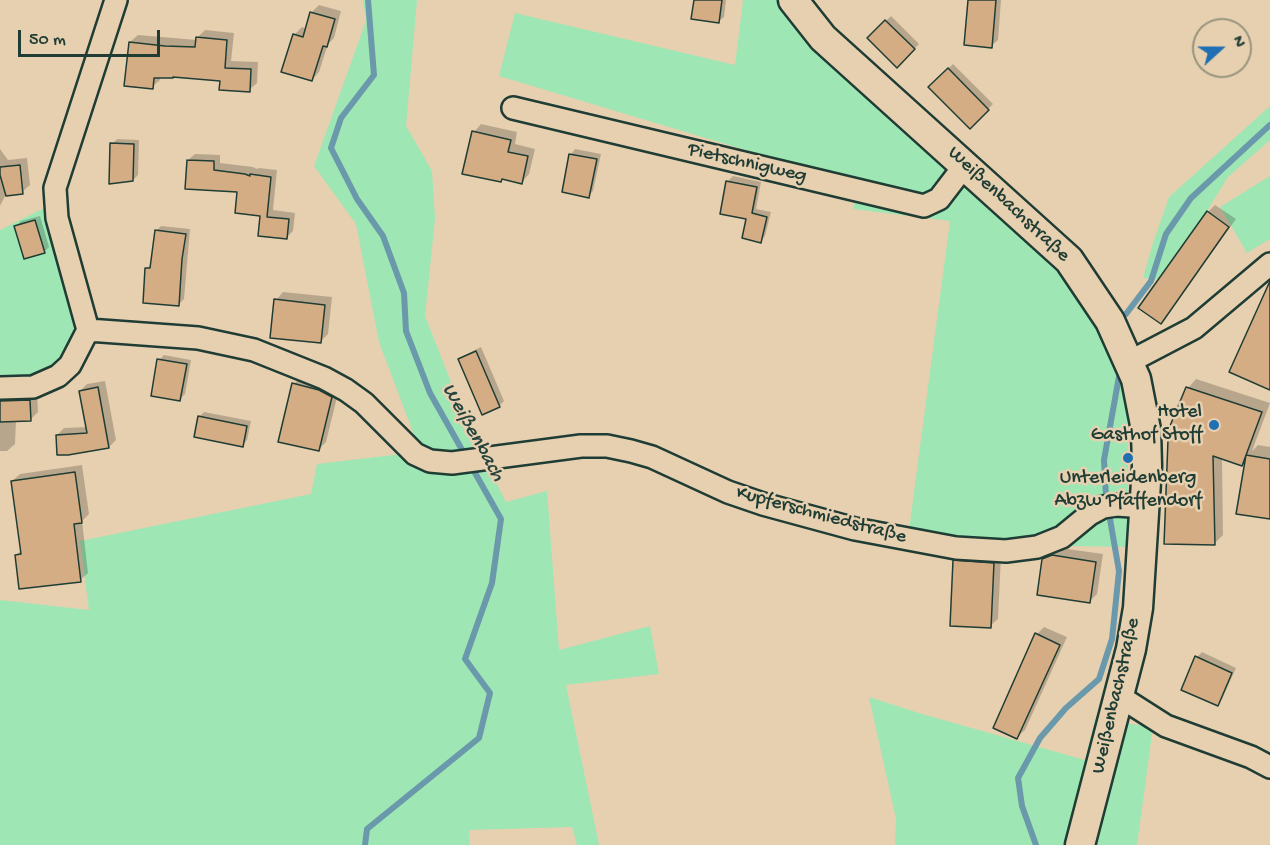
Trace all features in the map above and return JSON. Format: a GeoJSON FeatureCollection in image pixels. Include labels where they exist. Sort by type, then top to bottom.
{"type":"FeatureCollection","features":[{"type":"Feature","properties":{"kind":"main road","name":"Weißenbachstraße"},"geometry":{"type":"LineString","coordinates":[[793,0],[823,38],[1070,260],[1110,321],[1136,379],[1146,430],[1148,466],[1122,506],[1137,608],[1131,649],[1080,845]]}},
{"type":"Feature","properties":{"kind":"street"},"geometry":{"type":"LineString","coordinates":[[0,388],[33,387],[58,376],[70,365],[88,330],[57,219],[55,188],[116,0]]}},
{"type":"Feature","properties":{"kind":"street","name":"Pietschnigweg"},"geometry":{"type":"LineString","coordinates":[[513,108],[924,206],[939,199],[965,165]]}},
{"type":"Feature","properties":{"kind":"street"},"geometry":{"type":"LineString","coordinates":[[1129,362],[1194,328],[1270,264]]}},
{"type":"Feature","properties":{"kind":"street","name":"Kupferschmiedstraße"},"geometry":{"type":"LineString","coordinates":[[88,330],[198,338],[254,350],[332,382],[364,403],[415,454],[430,461],[452,463],[582,446],[607,446],[652,457],[728,492],[763,504],[855,529],[956,548],[1006,551],[1037,547],[1062,537],[1090,514],[1122,506]]}},
{"type":"Feature","properties":{"kind":"street"},"geometry":{"type":"LineString","coordinates":[[1119,696],[1166,726],[1251,757],[1270,767]]}},
{"type":"Feature","properties":{"kind":"green space"},"geometry":{"type":"Polygon","coordinates":[[[363,0],[417,0],[406,126],[432,171],[435,219],[425,316],[473,438],[506,502],[547,491],[559,650],[650,626],[659,674],[566,685],[599,845],[577,845],[572,827],[469,830],[470,845],[0,845],[0,600],[89,610],[80,541],[311,494],[317,464],[427,451],[414,435],[379,342],[356,224],[314,166],[366,21],[363,0]]]}},
{"type":"Feature","properties":{"kind":"green space"},"geometry":{"type":"Polygon","coordinates":[[[743,0],[783,0],[1066,276],[1109,338],[1127,385],[1129,547],[940,538],[909,530],[950,221],[853,209],[859,184],[499,76],[515,13],[735,65],[743,0]]]}},
{"type":"Feature","properties":{"kind":"green space"},"geometry":{"type":"Polygon","coordinates":[[[1270,106],[1270,140],[1228,177],[1207,211],[1158,279],[1143,278],[1169,197],[1270,106]]]}},
{"type":"Feature","properties":{"kind":"green space"},"geometry":{"type":"Polygon","coordinates":[[[1270,176],[1270,239],[1247,253],[1220,207],[1270,176]]]}},
{"type":"Feature","properties":{"kind":"green space"},"geometry":{"type":"Polygon","coordinates":[[[48,206],[77,324],[64,362],[43,375],[0,377],[0,230],[48,206]]]}},
{"type":"Feature","properties":{"kind":"green space"},"geometry":{"type":"Polygon","coordinates":[[[869,697],[1085,760],[1095,719],[1153,727],[1137,845],[895,845],[896,819],[869,697]]]}},
{"type":"Feature","properties":{"kind":"building"},"geometry":{"type":"Polygon","coordinates":[[[694,0],[722,0],[719,23],[691,19],[694,0]]]}},
{"type":"Feature","properties":{"kind":"building"},"geometry":{"type":"Polygon","coordinates":[[[968,0],[996,0],[992,48],[964,45],[968,0]]]}},
{"type":"Feature","properties":{"kind":"building"},"geometry":{"type":"Polygon","coordinates":[[[310,12],[335,19],[327,47],[323,46],[312,81],[281,72],[293,34],[303,37],[310,12]]]}},
{"type":"Feature","properties":{"kind":"building"},"geometry":{"type":"Polygon","coordinates":[[[885,20],[915,49],[897,68],[867,38],[885,20]]]}},
{"type":"Feature","properties":{"kind":"building"},"geometry":{"type":"Polygon","coordinates":[[[196,37],[227,40],[225,68],[251,69],[250,92],[219,90],[220,81],[173,77],[154,78],[153,89],[124,86],[129,42],[195,47],[196,37]]]}},
{"type":"Feature","properties":{"kind":"building"},"geometry":{"type":"Polygon","coordinates":[[[948,68],[989,110],[970,129],[928,87],[948,68]]]}},
{"type":"Feature","properties":{"kind":"building"},"geometry":{"type":"Polygon","coordinates":[[[472,131],[511,140],[508,152],[528,156],[522,184],[462,174],[472,131]]]}},
{"type":"Feature","properties":{"kind":"building"},"geometry":{"type":"Polygon","coordinates":[[[110,143],[134,144],[133,181],[109,184],[110,143]]]}},
{"type":"Feature","properties":{"kind":"building"},"geometry":{"type":"Polygon","coordinates":[[[569,154],[597,159],[589,198],[562,192],[569,154]]]}},
{"type":"Feature","properties":{"kind":"building"},"geometry":{"type":"Polygon","coordinates":[[[187,160],[214,161],[214,170],[271,177],[267,217],[289,219],[287,239],[258,236],[260,216],[235,213],[237,192],[185,189],[187,160]]]}},
{"type":"Feature","properties":{"kind":"building"},"geometry":{"type":"Polygon","coordinates":[[[20,165],[23,194],[6,196],[0,167],[20,165]]]}},
{"type":"Feature","properties":{"kind":"building"},"geometry":{"type":"Polygon","coordinates":[[[726,181],[757,187],[752,213],[767,217],[761,243],[742,238],[746,219],[720,214],[726,181]]]}},
{"type":"Feature","properties":{"kind":"building"},"geometry":{"type":"Polygon","coordinates":[[[1207,211],[1229,227],[1161,324],[1138,308],[1207,211]]]}},
{"type":"Feature","properties":{"kind":"building"},"geometry":{"type":"Polygon","coordinates":[[[35,220],[45,253],[24,259],[14,226],[35,220]]]}},
{"type":"Feature","properties":{"kind":"building"},"geometry":{"type":"Polygon","coordinates":[[[155,230],[186,234],[179,306],[143,303],[145,268],[150,268],[155,230]]]}},
{"type":"Feature","properties":{"kind":"building","name":"Hotel Gasthof Stoff"},"geometry":{"type":"Polygon","coordinates":[[[1270,281],[1270,390],[1229,372],[1270,281]]]}},
{"type":"Feature","properties":{"kind":"building"},"geometry":{"type":"Polygon","coordinates":[[[274,299],[325,305],[321,343],[270,338],[274,299]]]}},
{"type":"Feature","properties":{"kind":"building"},"geometry":{"type":"Polygon","coordinates":[[[476,351],[500,407],[482,415],[458,359],[476,351]]]}},
{"type":"Feature","properties":{"kind":"building"},"geometry":{"type":"Polygon","coordinates":[[[157,359],[187,364],[180,401],[151,396],[157,359]]]}},
{"type":"Feature","properties":{"kind":"building"},"geometry":{"type":"Polygon","coordinates":[[[292,383],[319,390],[332,397],[319,451],[278,442],[292,383]]]}},
{"type":"Feature","properties":{"kind":"building"},"geometry":{"type":"Polygon","coordinates":[[[98,387],[109,448],[57,455],[56,435],[87,433],[79,391],[98,387]]]}},
{"type":"Feature","properties":{"kind":"building"},"geometry":{"type":"Polygon","coordinates":[[[1186,387],[1262,412],[1242,466],[1213,456],[1215,545],[1164,544],[1168,440],[1165,438],[1186,387]]]}},
{"type":"Feature","properties":{"kind":"building"},"geometry":{"type":"Polygon","coordinates":[[[30,400],[31,421],[0,422],[0,401],[30,400]]]}},
{"type":"Feature","properties":{"kind":"building"},"geometry":{"type":"Polygon","coordinates":[[[198,416],[247,426],[243,447],[194,437],[198,416]]]}},
{"type":"Feature","properties":{"kind":"building"},"geometry":{"type":"Polygon","coordinates":[[[1246,455],[1270,459],[1270,519],[1236,514],[1246,455]]]}},
{"type":"Feature","properties":{"kind":"building"},"geometry":{"type":"Polygon","coordinates":[[[75,472],[82,523],[74,524],[81,582],[19,589],[15,555],[21,554],[11,481],[75,472]]]}},
{"type":"Feature","properties":{"kind":"building"},"geometry":{"type":"Polygon","coordinates":[[[1052,555],[1096,562],[1090,603],[1037,595],[1042,559],[1052,555]]]}},
{"type":"Feature","properties":{"kind":"building"},"geometry":{"type":"Polygon","coordinates":[[[953,560],[994,563],[991,628],[950,626],[953,560]]]}},
{"type":"Feature","properties":{"kind":"building"},"geometry":{"type":"Polygon","coordinates":[[[1035,633],[1060,645],[1017,739],[993,728],[1035,633]]]}},
{"type":"Feature","properties":{"kind":"building"},"geometry":{"type":"Polygon","coordinates":[[[1195,656],[1232,673],[1218,706],[1181,690],[1195,656]]]}},
{"type":"Feature","properties":{"kind":"waterway","name":"Weißenbach"},"geometry":{"type":"LineString","coordinates":[[365,845],[367,829],[479,738],[490,693],[465,659],[492,583],[501,519],[430,393],[406,331],[404,293],[383,236],[357,199],[331,148],[341,118],[374,75],[368,0]]}},
{"type":"Feature","properties":{"kind":"waterway"},"geometry":{"type":"LineString","coordinates":[[1126,314],[1151,281],[1166,234],[1191,198],[1270,125]]}},
{"type":"Feature","properties":{"kind":"waterway"},"geometry":{"type":"LineString","coordinates":[[1036,845],[1022,806],[1018,778],[1040,738],[1066,708],[1099,679],[1112,639],[1119,571],[1106,496],[1104,460],[1120,371]]}},
{"type":"Feature","properties":{"kind":"place","name":"Hotel Gasthof Stoff"},"geometry":{"type":"Point","coordinates":[1214,425]}},
{"type":"Feature","properties":{"kind":"place","name":"Unterleidenberg Abzw Pfaffendorf"},"geometry":{"type":"Point","coordinates":[1128,458]}}]}
